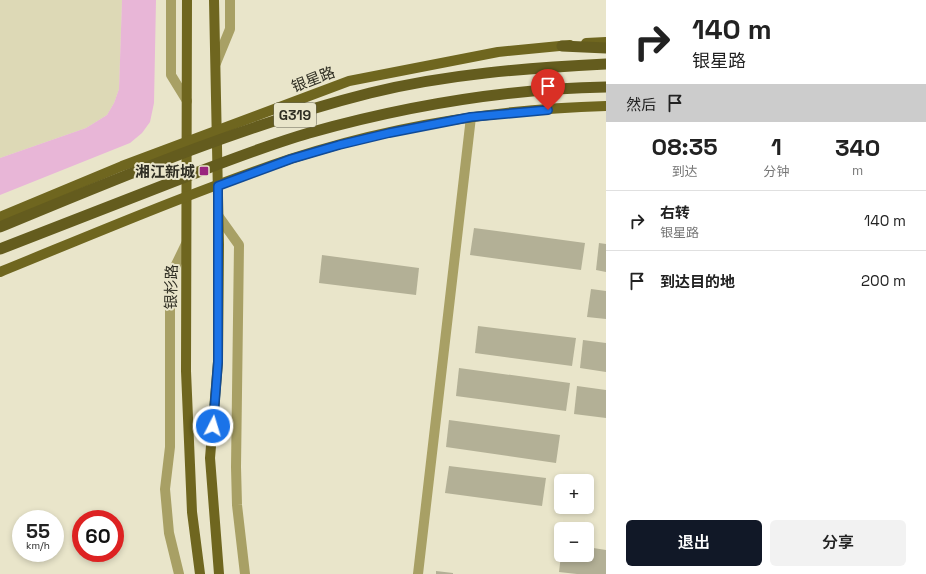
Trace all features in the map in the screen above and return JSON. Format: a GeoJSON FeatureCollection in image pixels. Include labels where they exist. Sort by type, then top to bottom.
{"type":"FeatureCollection","features":[{"type":"Feature","properties":{"kind":"highway"},"geometry":{"type":"LineString","coordinates":[[562,46],[606,48]]}},
{"type":"Feature","properties":{"kind":"highway","name":"银星路"},"geometry":{"type":"LineString","coordinates":[[0,227],[230,136],[371,93],[499,71],[606,64]]}},
{"type":"Feature","properties":{"kind":"highway","name":"G319"},"geometry":{"type":"LineString","coordinates":[[0,250],[185,176],[264,147],[309,133],[412,109],[473,98],[606,87]]}},
{"type":"Feature","properties":{"kind":"main road","name":"银杉路"},"geometry":{"type":"LineString","coordinates":[[187,0],[186,371],[192,512],[200,574]]}},
{"type":"Feature","properties":{"kind":"main road"},"geometry":{"type":"LineString","coordinates":[[214,0],[219,217],[218,362],[210,458],[219,574]]}},
{"type":"Feature","properties":{"kind":"main road","name":"银星路"},"geometry":{"type":"LineString","coordinates":[[0,217],[122,166],[349,81],[498,52],[606,42]]}},
{"type":"Feature","properties":{"kind":"main road"},"geometry":{"type":"LineString","coordinates":[[0,272],[218,186],[291,159],[339,145],[471,117],[579,106],[606,106]]}},
{"type":"Feature","properties":{"kind":"street"},"geometry":{"type":"LineString","coordinates":[[171,0],[171,75],[187,101]]}},
{"type":"Feature","properties":{"kind":"street"},"geometry":{"type":"LineString","coordinates":[[216,64],[230,29],[230,0]]}},
{"type":"Feature","properties":{"kind":"street"},"geometry":{"type":"LineString","coordinates":[[418,574],[471,117]]}},
{"type":"Feature","properties":{"kind":"street"},"geometry":{"type":"LineString","coordinates":[[219,217],[239,245],[236,467],[237,505],[245,574]]}},
{"type":"Feature","properties":{"kind":"street"},"geometry":{"type":"LineString","coordinates":[[178,574],[169,533],[165,489],[170,447],[170,277],[186,244]]}},
{"type":"Feature","properties":{"kind":"shaded area"},"geometry":{"type":"Polygon","coordinates":[[[0,0],[122,0],[119,89],[114,103],[107,115],[86,128],[0,158],[0,0]]]}},
{"type":"Feature","properties":{"kind":"shaded area"},"geometry":{"type":"Polygon","coordinates":[[[122,0],[156,0],[154,103],[150,122],[142,133],[130,143],[0,195],[0,158],[86,128],[107,115],[114,103],[119,89],[122,0]]]}},
{"type":"Feature","properties":{"kind":"building"},"geometry":{"type":"Polygon","coordinates":[[[474,228],[585,243],[581,270],[470,255],[474,228]]]}},
{"type":"Feature","properties":{"kind":"building"},"geometry":{"type":"Polygon","coordinates":[[[599,243],[606,244],[606,272],[596,270],[599,243]]]}},
{"type":"Feature","properties":{"kind":"building"},"geometry":{"type":"Polygon","coordinates":[[[322,255],[419,268],[416,295],[319,283],[322,255]]]}},
{"type":"Feature","properties":{"kind":"building"},"geometry":{"type":"Polygon","coordinates":[[[591,289],[606,291],[606,319],[587,317],[591,289]]]}},
{"type":"Feature","properties":{"kind":"building"},"geometry":{"type":"Polygon","coordinates":[[[478,326],[576,338],[572,366],[475,353],[478,326]]]}},
{"type":"Feature","properties":{"kind":"building"},"geometry":{"type":"Polygon","coordinates":[[[583,340],[606,343],[606,372],[580,368],[583,340]]]}},
{"type":"Feature","properties":{"kind":"building"},"geometry":{"type":"Polygon","coordinates":[[[459,368],[570,383],[566,411],[456,396],[459,368]]]}},
{"type":"Feature","properties":{"kind":"building"},"geometry":{"type":"Polygon","coordinates":[[[577,386],[606,390],[606,418],[574,414],[577,386]]]}},
{"type":"Feature","properties":{"kind":"building"},"geometry":{"type":"Polygon","coordinates":[[[449,420],[560,435],[556,463],[446,447],[449,420]]]}},
{"type":"Feature","properties":{"kind":"building"},"geometry":{"type":"Polygon","coordinates":[[[449,466],[546,478],[542,506],[445,493],[449,466]]]}},
{"type":"Feature","properties":{"kind":"building"},"geometry":{"type":"Polygon","coordinates":[[[594,548],[606,550],[606,574],[577,574],[559,572],[560,562],[594,562],[594,548]]]}},
{"type":"Feature","properties":{"kind":"building"},"geometry":{"type":"Polygon","coordinates":[[[436,571],[453,573],[453,574],[436,574],[436,571]]]}},
{"type":"Feature","properties":{"kind":"place","name":"湘江新城"},"geometry":{"type":"Point","coordinates":[204,171]}},
{"type":"Feature","properties":{"kind":"route"},"geometry":{"type":"LineString","coordinates":[[213,426],[218,362],[218,186],[291,159],[339,145],[389,133],[471,117],[548,110]]}}]}
